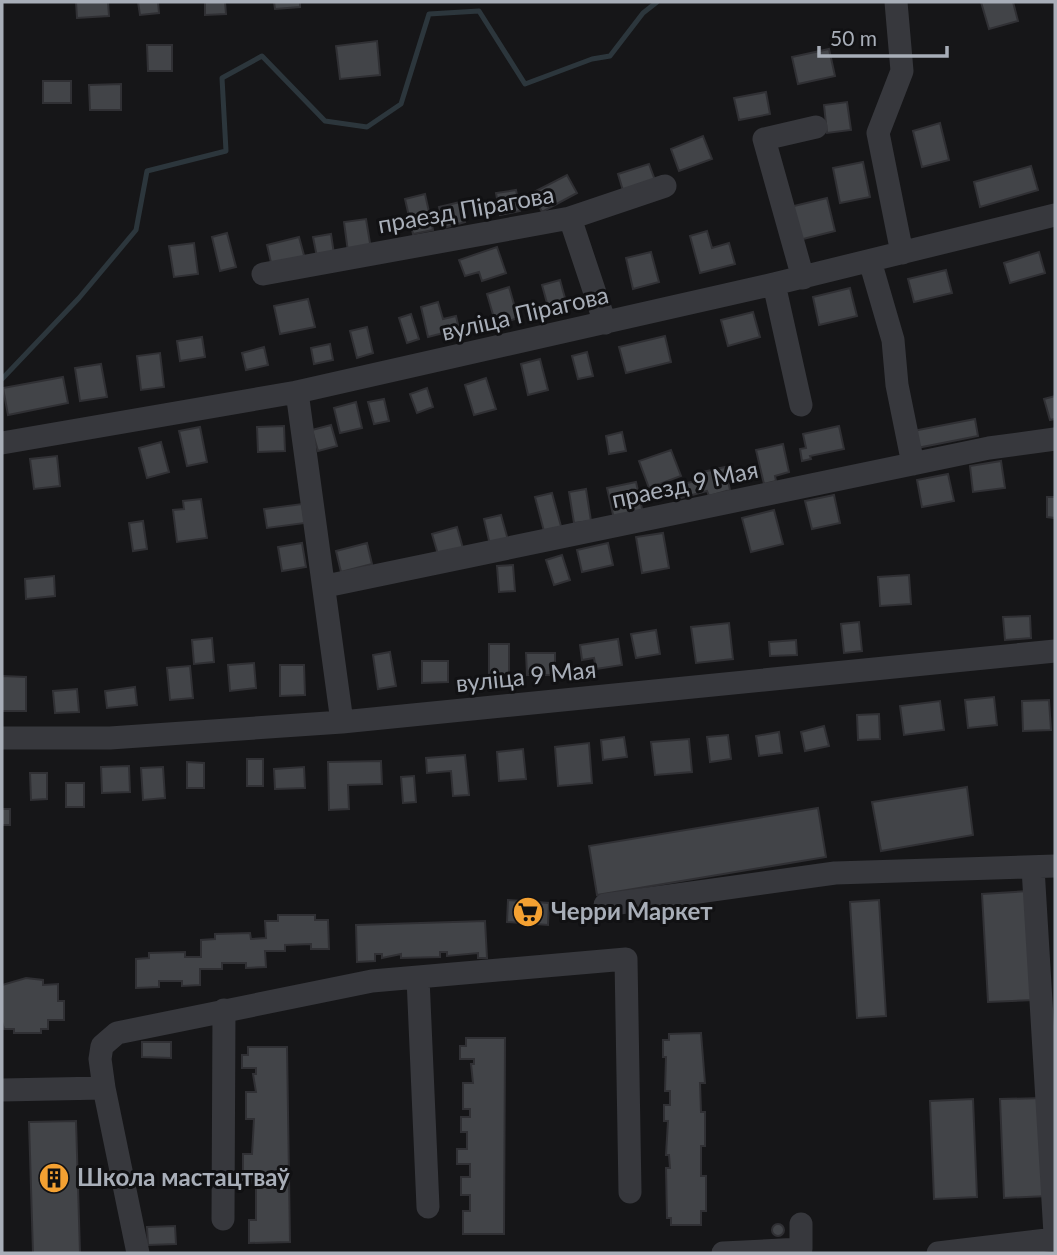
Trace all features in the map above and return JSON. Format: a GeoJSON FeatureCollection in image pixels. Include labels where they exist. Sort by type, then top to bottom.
{"type":"FeatureCollection","features":[{"type":"Feature","properties":{"kind":"street"},"geometry":{"type":"LineString","coordinates":[[896,2],[902,71],[878,133],[902,253]]}},
{"type":"Feature","properties":{"kind":"street"},"geometry":{"type":"LineString","coordinates":[[803,278],[764,139],[816,127]]}},
{"type":"Feature","properties":{"kind":"street"},"geometry":{"type":"LineString","coordinates":[[570,218],[665,186]]}},
{"type":"Feature","properties":{"kind":"street","name":"вуліца Пірагова"},"geometry":{"type":"LineString","coordinates":[[2,443],[297,392],[803,278],[1055,215]]}},
{"type":"Feature","properties":{"kind":"street","name":"праезд Пірагова"},"geometry":{"type":"LineString","coordinates":[[263,275],[570,218],[605,323]]}},
{"type":"Feature","properties":{"kind":"street"},"geometry":{"type":"LineString","coordinates":[[870,261],[893,340],[897,385],[913,464]]}},
{"type":"Feature","properties":{"kind":"street"},"geometry":{"type":"LineString","coordinates":[[774,284],[801,405]]}},
{"type":"Feature","properties":{"kind":"street"},"geometry":{"type":"LineString","coordinates":[[297,392],[326,586],[342,722]]}},
{"type":"Feature","properties":{"kind":"street","name":"праезд 9 Мая"},"geometry":{"type":"LineString","coordinates":[[326,586],[989,448],[1055,439]]}},
{"type":"Feature","properties":{"kind":"street","name":"вуліца 9 Мая"},"geometry":{"type":"LineString","coordinates":[[2,738],[110,738],[342,722],[1055,651]]}},
{"type":"Feature","properties":{"kind":"street"},"geometry":{"type":"LineString","coordinates":[[605,905],[835,873],[1044,867],[1055,1234]]}},
{"type":"Feature","properties":{"kind":"street"},"geometry":{"type":"LineString","coordinates":[[138,1253],[104,1088],[100,1059],[102,1046],[117,1033],[372,981],[626,959],[630,1192]]}},
{"type":"Feature","properties":{"kind":"street"},"geometry":{"type":"LineString","coordinates":[[418,978],[428,1207]]}},
{"type":"Feature","properties":{"kind":"street"},"geometry":{"type":"LineString","coordinates":[[223,1219],[224,1010]]}},
{"type":"Feature","properties":{"kind":"street"},"geometry":{"type":"LineString","coordinates":[[2,1090],[104,1088]]}},
{"type":"Feature","properties":{"kind":"street"},"geometry":{"type":"LineString","coordinates":[[723,1253],[802,1249],[801,1224]]}},
{"type":"Feature","properties":{"kind":"street"},"geometry":{"type":"LineString","coordinates":[[938,1253],[1055,1239]]}},
{"type":"Feature","properties":{"kind":"building"},"geometry":{"type":"Polygon","coordinates":[[[76,2],[108,2],[109,16],[77,18],[76,2]]]}},
{"type":"Feature","properties":{"kind":"building"},"geometry":{"type":"Polygon","coordinates":[[[138,2],[158,2],[159,13],[140,15],[138,2]]]}},
{"type":"Feature","properties":{"kind":"building"},"geometry":{"type":"Polygon","coordinates":[[[205,2],[225,2],[226,14],[205,15],[205,2]]]}},
{"type":"Feature","properties":{"kind":"building"},"geometry":{"type":"Polygon","coordinates":[[[274,2],[300,2],[300,7],[275,9],[274,2]]]}},
{"type":"Feature","properties":{"kind":"building"},"geometry":{"type":"Polygon","coordinates":[[[981,2],[1013,2],[1018,21],[989,29],[981,2]]]}},
{"type":"Feature","properties":{"kind":"building"},"geometry":{"type":"Polygon","coordinates":[[[377,41],[380,75],[340,79],[336,46],[377,41]]]}},
{"type":"Feature","properties":{"kind":"building"},"geometry":{"type":"Polygon","coordinates":[[[147,45],[172,45],[172,71],[148,71],[147,45]]]}},
{"type":"Feature","properties":{"kind":"building"},"geometry":{"type":"Polygon","coordinates":[[[829,49],[835,76],[798,84],[792,57],[829,49]]]}},
{"type":"Feature","properties":{"kind":"building"},"geometry":{"type":"Polygon","coordinates":[[[43,81],[71,81],[71,103],[43,103],[43,81]]]}},
{"type":"Feature","properties":{"kind":"building"},"geometry":{"type":"Polygon","coordinates":[[[121,84],[121,110],[90,110],[89,85],[121,84]]]}},
{"type":"Feature","properties":{"kind":"building"},"geometry":{"type":"Polygon","coordinates":[[[766,92],[770,114],[739,120],[734,98],[766,92]]]}},
{"type":"Feature","properties":{"kind":"building"},"geometry":{"type":"Polygon","coordinates":[[[847,102],[851,130],[827,133],[824,105],[847,102]]]}},
{"type":"Feature","properties":{"kind":"building"},"geometry":{"type":"Polygon","coordinates":[[[940,123],[949,160],[922,167],[913,131],[940,123]]]}},
{"type":"Feature","properties":{"kind":"building"},"geometry":{"type":"Polygon","coordinates":[[[703,136],[712,159],[679,171],[671,149],[703,136]]]}},
{"type":"Feature","properties":{"kind":"building"},"geometry":{"type":"Polygon","coordinates":[[[863,162],[870,197],[840,203],[833,168],[863,162]]]}},
{"type":"Feature","properties":{"kind":"building"},"geometry":{"type":"Polygon","coordinates":[[[649,164],[656,183],[624,194],[618,174],[649,164]]]}},
{"type":"Feature","properties":{"kind":"building"},"geometry":{"type":"Polygon","coordinates":[[[1031,166],[1038,190],[980,207],[974,182],[1031,166]]]}},
{"type":"Feature","properties":{"kind":"building"},"geometry":{"type":"Polygon","coordinates":[[[567,175],[577,193],[542,212],[532,193],[567,175]]]}},
{"type":"Feature","properties":{"kind":"building"},"geometry":{"type":"Polygon","coordinates":[[[516,190],[520,211],[500,215],[496,193],[516,190]]]}},
{"type":"Feature","properties":{"kind":"building"},"geometry":{"type":"Polygon","coordinates":[[[425,194],[433,230],[413,234],[405,199],[425,194]]]}},
{"type":"Feature","properties":{"kind":"building"},"geometry":{"type":"Polygon","coordinates":[[[827,198],[835,231],[799,240],[790,207],[827,198]]]}},
{"type":"Feature","properties":{"kind":"building"},"geometry":{"type":"Polygon","coordinates":[[[460,202],[465,222],[444,228],[439,207],[460,202]]]}},
{"type":"Feature","properties":{"kind":"building"},"geometry":{"type":"Polygon","coordinates":[[[366,219],[371,249],[348,252],[344,222],[366,219]]]}},
{"type":"Feature","properties":{"kind":"building"},"geometry":{"type":"Polygon","coordinates":[[[707,231],[712,248],[729,243],[735,264],[700,273],[690,236],[707,231]]]}},
{"type":"Feature","properties":{"kind":"building"},"geometry":{"type":"Polygon","coordinates":[[[227,233],[236,267],[220,271],[212,237],[227,233]]]}},
{"type":"Feature","properties":{"kind":"building"},"geometry":{"type":"Polygon","coordinates":[[[331,234],[334,254],[317,257],[313,237],[331,234]]]}},
{"type":"Feature","properties":{"kind":"building"},"geometry":{"type":"Polygon","coordinates":[[[299,237],[305,259],[272,267],[267,245],[299,237]]]}},
{"type":"Feature","properties":{"kind":"building"},"geometry":{"type":"Polygon","coordinates":[[[194,243],[198,274],[174,277],[169,246],[194,243]]]}},
{"type":"Feature","properties":{"kind":"building"},"geometry":{"type":"Polygon","coordinates":[[[497,247],[506,273],[482,281],[479,272],[465,276],[459,260],[497,247]]]}},
{"type":"Feature","properties":{"kind":"building"},"geometry":{"type":"Polygon","coordinates":[[[651,252],[659,282],[633,289],[626,258],[651,252]]]}},
{"type":"Feature","properties":{"kind":"building"},"geometry":{"type":"Polygon","coordinates":[[[1039,252],[1045,273],[1010,283],[1004,263],[1039,252]]]}},
{"type":"Feature","properties":{"kind":"building"},"geometry":{"type":"Polygon","coordinates":[[[946,270],[952,293],[914,302],[908,279],[946,270]]]}},
{"type":"Feature","properties":{"kind":"building"},"geometry":{"type":"Polygon","coordinates":[[[560,280],[568,309],[550,314],[542,285],[560,280]]]}},
{"type":"Feature","properties":{"kind":"building"},"geometry":{"type":"Polygon","coordinates":[[[509,287],[518,318],[496,325],[487,294],[509,287]]]}},
{"type":"Feature","properties":{"kind":"building"},"geometry":{"type":"Polygon","coordinates":[[[850,288],[857,316],[819,325],[813,297],[850,288]]]}},
{"type":"Feature","properties":{"kind":"building"},"geometry":{"type":"Polygon","coordinates":[[[308,299],[315,327],[280,334],[274,306],[308,299]]]}},
{"type":"Feature","properties":{"kind":"building"},"geometry":{"type":"Polygon","coordinates":[[[438,302],[443,319],[456,316],[459,329],[428,337],[421,307],[438,302]]]}},
{"type":"Feature","properties":{"kind":"building"},"geometry":{"type":"Polygon","coordinates":[[[753,312],[760,337],[728,346],[721,320],[753,312]]]}},
{"type":"Feature","properties":{"kind":"building"},"geometry":{"type":"Polygon","coordinates":[[[411,314],[419,339],[407,343],[399,318],[411,314]]]}},
{"type":"Feature","properties":{"kind":"building"},"geometry":{"type":"Polygon","coordinates":[[[367,327],[373,353],[357,358],[350,331],[367,327]]]}},
{"type":"Feature","properties":{"kind":"building"},"geometry":{"type":"Polygon","coordinates":[[[665,336],[671,362],[626,373],[619,347],[665,336]]]}},
{"type":"Feature","properties":{"kind":"building"},"geometry":{"type":"Polygon","coordinates":[[[202,337],[205,357],[180,361],[177,341],[202,337]]]}},
{"type":"Feature","properties":{"kind":"building"},"geometry":{"type":"Polygon","coordinates":[[[330,344],[333,360],[314,364],[311,348],[330,344]]]}},
{"type":"Feature","properties":{"kind":"building"},"geometry":{"type":"Polygon","coordinates":[[[264,347],[268,365],[246,370],[242,353],[264,347]]]}},
{"type":"Feature","properties":{"kind":"building"},"geometry":{"type":"Polygon","coordinates":[[[587,352],[593,376],[578,379],[572,356],[587,352]]]}},
{"type":"Feature","properties":{"kind":"building"},"geometry":{"type":"Polygon","coordinates":[[[160,353],[164,387],[141,390],[137,356],[160,353]]]}},
{"type":"Feature","properties":{"kind":"building"},"geometry":{"type":"Polygon","coordinates":[[[540,359],[548,390],[528,395],[521,364],[540,359]]]}},
{"type":"Feature","properties":{"kind":"building"},"geometry":{"type":"Polygon","coordinates":[[[101,364],[107,397],[80,401],[75,368],[101,364]]]}},
{"type":"Feature","properties":{"kind":"building"},"geometry":{"type":"Polygon","coordinates":[[[63,377],[68,403],[8,415],[3,388],[63,377]]]}},
{"type":"Feature","properties":{"kind":"building"},"geometry":{"type":"Polygon","coordinates":[[[486,378],[496,409],[474,415],[465,385],[486,378]]]}},
{"type":"Feature","properties":{"kind":"building"},"geometry":{"type":"Polygon","coordinates":[[[427,388],[433,407],[417,413],[410,394],[427,388]]]}},
{"type":"Feature","properties":{"kind":"building"},"geometry":{"type":"Polygon","coordinates":[[[1055,396],[1055,419],[1050,420],[1044,399],[1055,396]]]}},
{"type":"Feature","properties":{"kind":"building"},"geometry":{"type":"Polygon","coordinates":[[[384,399],[389,421],[374,424],[368,402],[384,399]]]}},
{"type":"Feature","properties":{"kind":"building"},"geometry":{"type":"Polygon","coordinates":[[[356,402],[362,428],[340,433],[334,408],[356,402]]]}},
{"type":"Feature","properties":{"kind":"building"},"geometry":{"type":"Polygon","coordinates":[[[975,419],[978,436],[917,448],[913,431],[975,419]]]}},
{"type":"Feature","properties":{"kind":"building"},"geometry":{"type":"Polygon","coordinates":[[[331,425],[337,446],[318,451],[312,430],[331,425]]]}},
{"type":"Feature","properties":{"kind":"building"},"geometry":{"type":"Polygon","coordinates":[[[284,426],[285,451],[258,452],[257,427],[284,426]]]}},
{"type":"Feature","properties":{"kind":"building"},"geometry":{"type":"Polygon","coordinates":[[[839,426],[844,449],[810,456],[811,459],[802,461],[800,449],[806,448],[803,434],[839,426]]]}},
{"type":"Feature","properties":{"kind":"building"},"geometry":{"type":"Polygon","coordinates":[[[200,427],[207,462],[187,466],[179,431],[200,427]]]}},
{"type":"Feature","properties":{"kind":"building"},"geometry":{"type":"Polygon","coordinates":[[[622,432],[626,451],[609,454],[606,436],[622,432]]]}},
{"type":"Feature","properties":{"kind":"building"},"geometry":{"type":"Polygon","coordinates":[[[161,442],[169,472],[147,478],[139,448],[161,442]]]}},
{"type":"Feature","properties":{"kind":"building"},"geometry":{"type":"Polygon","coordinates":[[[783,444],[789,472],[775,476],[776,481],[764,484],[756,450],[783,444]]]}},
{"type":"Feature","properties":{"kind":"building"},"geometry":{"type":"Polygon","coordinates":[[[671,450],[681,476],[649,488],[639,461],[671,450]]]}},
{"type":"Feature","properties":{"kind":"building"},"geometry":{"type":"Polygon","coordinates":[[[57,456],[60,486],[34,489],[30,459],[57,456]]]}},
{"type":"Feature","properties":{"kind":"building"},"geometry":{"type":"Polygon","coordinates":[[[1001,461],[1005,488],[973,492],[970,466],[1001,461]]]}},
{"type":"Feature","properties":{"kind":"building"},"geometry":{"type":"Polygon","coordinates":[[[725,467],[730,490],[709,496],[707,491],[681,498],[678,485],[700,480],[698,473],[725,467]]]}},
{"type":"Feature","properties":{"kind":"building"},"geometry":{"type":"Polygon","coordinates":[[[948,474],[954,501],[922,507],[917,480],[948,474]]]}},
{"type":"Feature","properties":{"kind":"building"},"geometry":{"type":"Polygon","coordinates":[[[636,482],[643,513],[614,519],[607,488],[636,482]]]}},
{"type":"Feature","properties":{"kind":"building"},"geometry":{"type":"Polygon","coordinates":[[[586,489],[591,521],[574,523],[569,492],[586,489]]]}},
{"type":"Feature","properties":{"kind":"building"},"geometry":{"type":"Polygon","coordinates":[[[552,493],[562,530],[545,535],[535,497],[552,493]]]}},
{"type":"Feature","properties":{"kind":"building"},"geometry":{"type":"Polygon","coordinates":[[[834,495],[840,523],[812,529],[805,501],[834,495]]]}},
{"type":"Feature","properties":{"kind":"building"},"geometry":{"type":"Polygon","coordinates":[[[1047,497],[1055,497],[1055,518],[1047,517],[1047,497]]]}},
{"type":"Feature","properties":{"kind":"building"},"geometry":{"type":"Polygon","coordinates":[[[201,499],[207,538],[177,542],[173,510],[184,509],[183,501],[201,499]]]}},
{"type":"Feature","properties":{"kind":"building"},"geometry":{"type":"Polygon","coordinates":[[[302,504],[305,523],[267,528],[264,509],[302,504]]]}},
{"type":"Feature","properties":{"kind":"building"},"geometry":{"type":"Polygon","coordinates":[[[774,510],[783,544],[751,552],[742,518],[774,510]]]}},
{"type":"Feature","properties":{"kind":"building"},"geometry":{"type":"Polygon","coordinates":[[[501,515],[508,540],[490,545],[484,519],[501,515]]]}},
{"type":"Feature","properties":{"kind":"building"},"geometry":{"type":"Polygon","coordinates":[[[143,521],[147,549],[133,551],[129,523],[143,521]]]}},
{"type":"Feature","properties":{"kind":"building"},"geometry":{"type":"Polygon","coordinates":[[[457,527],[464,552],[439,558],[432,534],[457,527]]]}},
{"type":"Feature","properties":{"kind":"building"},"geometry":{"type":"Polygon","coordinates":[[[663,533],[669,568],[642,573],[636,537],[663,533]]]}},
{"type":"Feature","properties":{"kind":"building"},"geometry":{"type":"Polygon","coordinates":[[[302,543],[306,567],[282,571],[278,547],[302,543]]]}},
{"type":"Feature","properties":{"kind":"building"},"geometry":{"type":"Polygon","coordinates":[[[367,543],[372,564],[341,572],[336,551],[367,543]]]}},
{"type":"Feature","properties":{"kind":"building"},"geometry":{"type":"Polygon","coordinates":[[[608,543],[613,565],[582,572],[577,550],[608,543]]]}},
{"type":"Feature","properties":{"kind":"building"},"geometry":{"type":"Polygon","coordinates":[[[562,555],[570,580],[554,585],[546,560],[562,555]]]}},
{"type":"Feature","properties":{"kind":"building"},"geometry":{"type":"Polygon","coordinates":[[[513,565],[515,591],[499,592],[497,566],[513,565]]]}},
{"type":"Feature","properties":{"kind":"building"},"geometry":{"type":"Polygon","coordinates":[[[909,575],[911,604],[880,606],[878,577],[909,575]]]}},
{"type":"Feature","properties":{"kind":"building"},"geometry":{"type":"Polygon","coordinates":[[[54,576],[55,596],[26,599],[25,579],[54,576]]]}},
{"type":"Feature","properties":{"kind":"building"},"geometry":{"type":"Polygon","coordinates":[[[1030,616],[1031,638],[1005,640],[1003,617],[1030,616]]]}},
{"type":"Feature","properties":{"kind":"building"},"geometry":{"type":"Polygon","coordinates":[[[859,622],[862,651],[844,653],[841,624],[859,622]]]}},
{"type":"Feature","properties":{"kind":"building"},"geometry":{"type":"Polygon","coordinates":[[[729,623],[733,659],[696,663],[691,627],[729,623]]]}},
{"type":"Feature","properties":{"kind":"building"},"geometry":{"type":"Polygon","coordinates":[[[656,630],[660,654],[636,658],[631,634],[656,630]]]}},
{"type":"Feature","properties":{"kind":"building"},"geometry":{"type":"Polygon","coordinates":[[[212,638],[214,662],[194,664],[192,640],[212,638]]]}},
{"type":"Feature","properties":{"kind":"building"},"geometry":{"type":"Polygon","coordinates":[[[618,639],[622,665],[596,669],[594,658],[582,660],[580,645],[618,639]]]}},
{"type":"Feature","properties":{"kind":"building"},"geometry":{"type":"Polygon","coordinates":[[[796,640],[797,655],[770,656],[769,642],[796,640]]]}},
{"type":"Feature","properties":{"kind":"building"},"geometry":{"type":"Polygon","coordinates":[[[489,644],[509,644],[509,678],[489,678],[489,644]]]}},
{"type":"Feature","properties":{"kind":"building"},"geometry":{"type":"Polygon","coordinates":[[[390,652],[396,686],[378,689],[373,655],[390,652]]]}},
{"type":"Feature","properties":{"kind":"building"},"geometry":{"type":"Polygon","coordinates":[[[526,653],[555,653],[555,675],[527,675],[526,653]]]}},
{"type":"Feature","properties":{"kind":"building"},"geometry":{"type":"Polygon","coordinates":[[[422,661],[448,661],[448,682],[422,683],[422,661]]]}},
{"type":"Feature","properties":{"kind":"building"},"geometry":{"type":"Polygon","coordinates":[[[254,663],[256,688],[230,691],[228,665],[254,663]]]}},
{"type":"Feature","properties":{"kind":"building"},"geometry":{"type":"Polygon","coordinates":[[[280,665],[304,665],[305,695],[280,696],[280,665]]]}},
{"type":"Feature","properties":{"kind":"building"},"geometry":{"type":"Polygon","coordinates":[[[190,666],[193,698],[170,700],[167,668],[190,666]]]}},
{"type":"Feature","properties":{"kind":"building"},"geometry":{"type":"Polygon","coordinates":[[[2,676],[26,677],[26,711],[2,711],[2,676]]]}},
{"type":"Feature","properties":{"kind":"building"},"geometry":{"type":"Polygon","coordinates":[[[135,687],[137,705],[107,708],[105,691],[135,687]]]}},
{"type":"Feature","properties":{"kind":"building"},"geometry":{"type":"Polygon","coordinates":[[[77,689],[79,712],[55,713],[53,691],[77,689]]]}},
{"type":"Feature","properties":{"kind":"building"},"geometry":{"type":"Polygon","coordinates":[[[994,697],[997,725],[968,728],[965,700],[994,697]]]}},
{"type":"Feature","properties":{"kind":"building"},"geometry":{"type":"Polygon","coordinates":[[[1049,700],[1051,730],[1023,731],[1022,701],[1049,700]]]}},
{"type":"Feature","properties":{"kind":"building"},"geometry":{"type":"Polygon","coordinates":[[[940,701],[944,730],[904,735],[900,706],[940,701]]]}},
{"type":"Feature","properties":{"kind":"building"},"geometry":{"type":"Polygon","coordinates":[[[879,714],[880,739],[858,740],[857,715],[879,714]]]}},
{"type":"Feature","properties":{"kind":"building"},"geometry":{"type":"Polygon","coordinates":[[[824,726],[829,746],[805,751],[801,732],[824,726]]]}},
{"type":"Feature","properties":{"kind":"building"},"geometry":{"type":"Polygon","coordinates":[[[779,732],[782,753],[759,756],[756,736],[779,732]]]}},
{"type":"Feature","properties":{"kind":"building"},"geometry":{"type":"Polygon","coordinates":[[[728,735],[731,759],[710,762],[707,737],[728,735]]]}},
{"type":"Feature","properties":{"kind":"building"},"geometry":{"type":"Polygon","coordinates":[[[624,737],[627,757],[603,760],[601,740],[624,737]]]}},
{"type":"Feature","properties":{"kind":"building"},"geometry":{"type":"Polygon","coordinates":[[[689,739],[692,772],[655,775],[651,742],[689,739]]]}},
{"type":"Feature","properties":{"kind":"building"},"geometry":{"type":"Polygon","coordinates":[[[589,743],[592,783],[558,786],[555,747],[589,743]]]}},
{"type":"Feature","properties":{"kind":"building"},"geometry":{"type":"Polygon","coordinates":[[[523,749],[526,779],[499,781],[497,752],[523,749]]]}},
{"type":"Feature","properties":{"kind":"building"},"geometry":{"type":"Polygon","coordinates":[[[465,755],[469,795],[453,796],[451,771],[427,773],[426,758],[465,755]]]}},
{"type":"Feature","properties":{"kind":"building"},"geometry":{"type":"Polygon","coordinates":[[[247,759],[263,759],[263,786],[247,786],[247,759]]]}},
{"type":"Feature","properties":{"kind":"building"},"geometry":{"type":"Polygon","coordinates":[[[381,761],[382,784],[348,785],[349,809],[329,810],[328,762],[381,761]]]}},
{"type":"Feature","properties":{"kind":"building"},"geometry":{"type":"Polygon","coordinates":[[[187,762],[204,763],[204,788],[187,788],[187,762]]]}},
{"type":"Feature","properties":{"kind":"building"},"geometry":{"type":"Polygon","coordinates":[[[129,766],[130,792],[102,793],[101,767],[129,766]]]}},
{"type":"Feature","properties":{"kind":"building"},"geometry":{"type":"Polygon","coordinates":[[[163,767],[165,798],[143,800],[141,768],[163,767]]]}},
{"type":"Feature","properties":{"kind":"building"},"geometry":{"type":"Polygon","coordinates":[[[304,767],[305,788],[275,789],[274,769],[304,767]]]}},
{"type":"Feature","properties":{"kind":"building"},"geometry":{"type":"Polygon","coordinates":[[[30,773],[47,773],[47,799],[31,800],[30,773]]]}},
{"type":"Feature","properties":{"kind":"building"},"geometry":{"type":"Polygon","coordinates":[[[414,776],[416,802],[403,803],[401,777],[414,776]]]}},
{"type":"Feature","properties":{"kind":"building"},"geometry":{"type":"Polygon","coordinates":[[[66,783],[84,783],[84,807],[66,807],[66,783]]]}},
{"type":"Feature","properties":{"kind":"building"},"geometry":{"type":"Polygon","coordinates":[[[967,787],[973,835],[881,851],[872,802],[967,787]]]}},
{"type":"Feature","properties":{"kind":"building"},"geometry":{"type":"Polygon","coordinates":[[[818,808],[826,857],[597,895],[589,846],[818,808]]]}},
{"type":"Feature","properties":{"kind":"building"},"geometry":{"type":"Polygon","coordinates":[[[2,809],[10,809],[10,825],[2,825],[2,809]]]}},
{"type":"Feature","properties":{"kind":"building"},"geometry":{"type":"Polygon","coordinates":[[[1028,891],[1034,1000],[988,1002],[982,894],[1028,891]]]}},
{"type":"Feature","properties":{"kind":"building","name":"Черри Маркет"},"geometry":{"type":"Polygon","coordinates":[[[508,900],[549,903],[548,925],[507,922],[508,900]]]}},
{"type":"Feature","properties":{"kind":"building"},"geometry":{"type":"Polygon","coordinates":[[[879,900],[886,1016],[857,1018],[850,902],[879,900]]]}},
{"type":"Feature","properties":{"kind":"building"},"geometry":{"type":"Polygon","coordinates":[[[278,915],[315,915],[315,920],[328,920],[329,949],[311,949],[311,944],[285,945],[285,951],[265,951],[266,967],[246,968],[246,963],[222,963],[222,969],[200,969],[200,985],[182,986],[182,981],[159,981],[159,987],[136,988],[136,959],[149,958],[149,953],[185,952],[185,957],[201,957],[201,940],[215,939],[215,934],[250,933],[251,939],[266,938],[265,921],[278,921],[278,915]]]}},
{"type":"Feature","properties":{"kind":"building"},"geometry":{"type":"Polygon","coordinates":[[[485,921],[487,958],[478,958],[478,953],[447,956],[447,952],[440,952],[440,957],[401,958],[401,954],[382,958],[382,954],[375,954],[375,961],[357,962],[356,925],[485,921]]]}},
{"type":"Feature","properties":{"kind":"building"},"geometry":{"type":"Polygon","coordinates":[[[26,978],[43,980],[43,985],[58,984],[58,1001],[64,1001],[64,1020],[48,1020],[48,1029],[41,1029],[41,1033],[14,1033],[14,1029],[4,1029],[2,1022],[2,985],[26,978]]]}},
{"type":"Feature","properties":{"kind":"building"},"geometry":{"type":"Polygon","coordinates":[[[701,1033],[705,1083],[700,1083],[701,1112],[705,1112],[705,1146],[701,1146],[701,1176],[706,1176],[706,1211],[701,1211],[701,1225],[671,1225],[671,1218],[667,1218],[666,1168],[670,1168],[669,1155],[666,1155],[668,1121],[664,1121],[664,1105],[670,1105],[670,1091],[665,1091],[666,1057],[663,1057],[663,1040],[669,1040],[669,1034],[701,1033]]]}},
{"type":"Feature","properties":{"kind":"building"},"geometry":{"type":"Polygon","coordinates":[[[466,1038],[505,1038],[504,1234],[463,1234],[463,1211],[470,1211],[470,1195],[461,1195],[461,1177],[470,1177],[470,1164],[457,1164],[457,1149],[467,1149],[467,1132],[461,1132],[461,1117],[470,1117],[470,1109],[463,1109],[463,1083],[473,1083],[471,1064],[474,1064],[474,1059],[460,1059],[460,1046],[466,1046],[466,1038]]]}},
{"type":"Feature","properties":{"kind":"building"},"geometry":{"type":"Polygon","coordinates":[[[142,1042],[171,1042],[171,1058],[142,1057],[142,1042]]]}},
{"type":"Feature","properties":{"kind":"building"},"geometry":{"type":"Polygon","coordinates":[[[248,1047],[287,1047],[290,1242],[249,1243],[249,1220],[256,1220],[256,1183],[243,1184],[243,1154],[252,1154],[254,1119],[246,1119],[246,1092],[256,1092],[253,1074],[256,1074],[256,1068],[242,1068],[242,1055],[248,1055],[248,1047]]]}},
{"type":"Feature","properties":{"kind":"building"},"geometry":{"type":"Polygon","coordinates":[[[1044,1098],[1048,1196],[1004,1198],[1000,1099],[1044,1098]]]}},
{"type":"Feature","properties":{"kind":"building"},"geometry":{"type":"Polygon","coordinates":[[[973,1099],[977,1197],[934,1199],[930,1101],[973,1099]]]}},
{"type":"Feature","properties":{"kind":"building","name":"Школа мастацтваў"},"geometry":{"type":"Polygon","coordinates":[[[76,1121],[80,1253],[33,1253],[29,1122],[76,1121]]]}},
{"type":"Feature","properties":{"kind":"building"},"geometry":{"type":"Polygon","coordinates":[[[778,1224],[784,1230],[778,1236],[772,1230],[778,1224]]]}},
{"type":"Feature","properties":{"kind":"building"},"geometry":{"type":"Polygon","coordinates":[[[175,1226],[176,1244],[148,1245],[147,1227],[175,1226]]]}},
{"type":"Feature","properties":{"kind":"waterway"},"geometry":{"type":"LineString","coordinates":[[2,379],[79,298],[136,230],[147,171],[226,151],[222,78],[262,56],[325,121],[367,127],[401,104],[429,14],[479,11],[525,84],[592,59],[610,56],[643,13],[657,2]]}},
{"type":"Feature","properties":{"kind":"place","name":"Черри Маркет"},"geometry":{"type":"Point","coordinates":[528,912]}},
{"type":"Feature","properties":{"kind":"place","name":"Школа мастацтваў"},"geometry":{"type":"Point","coordinates":[54,1178]}}]}
